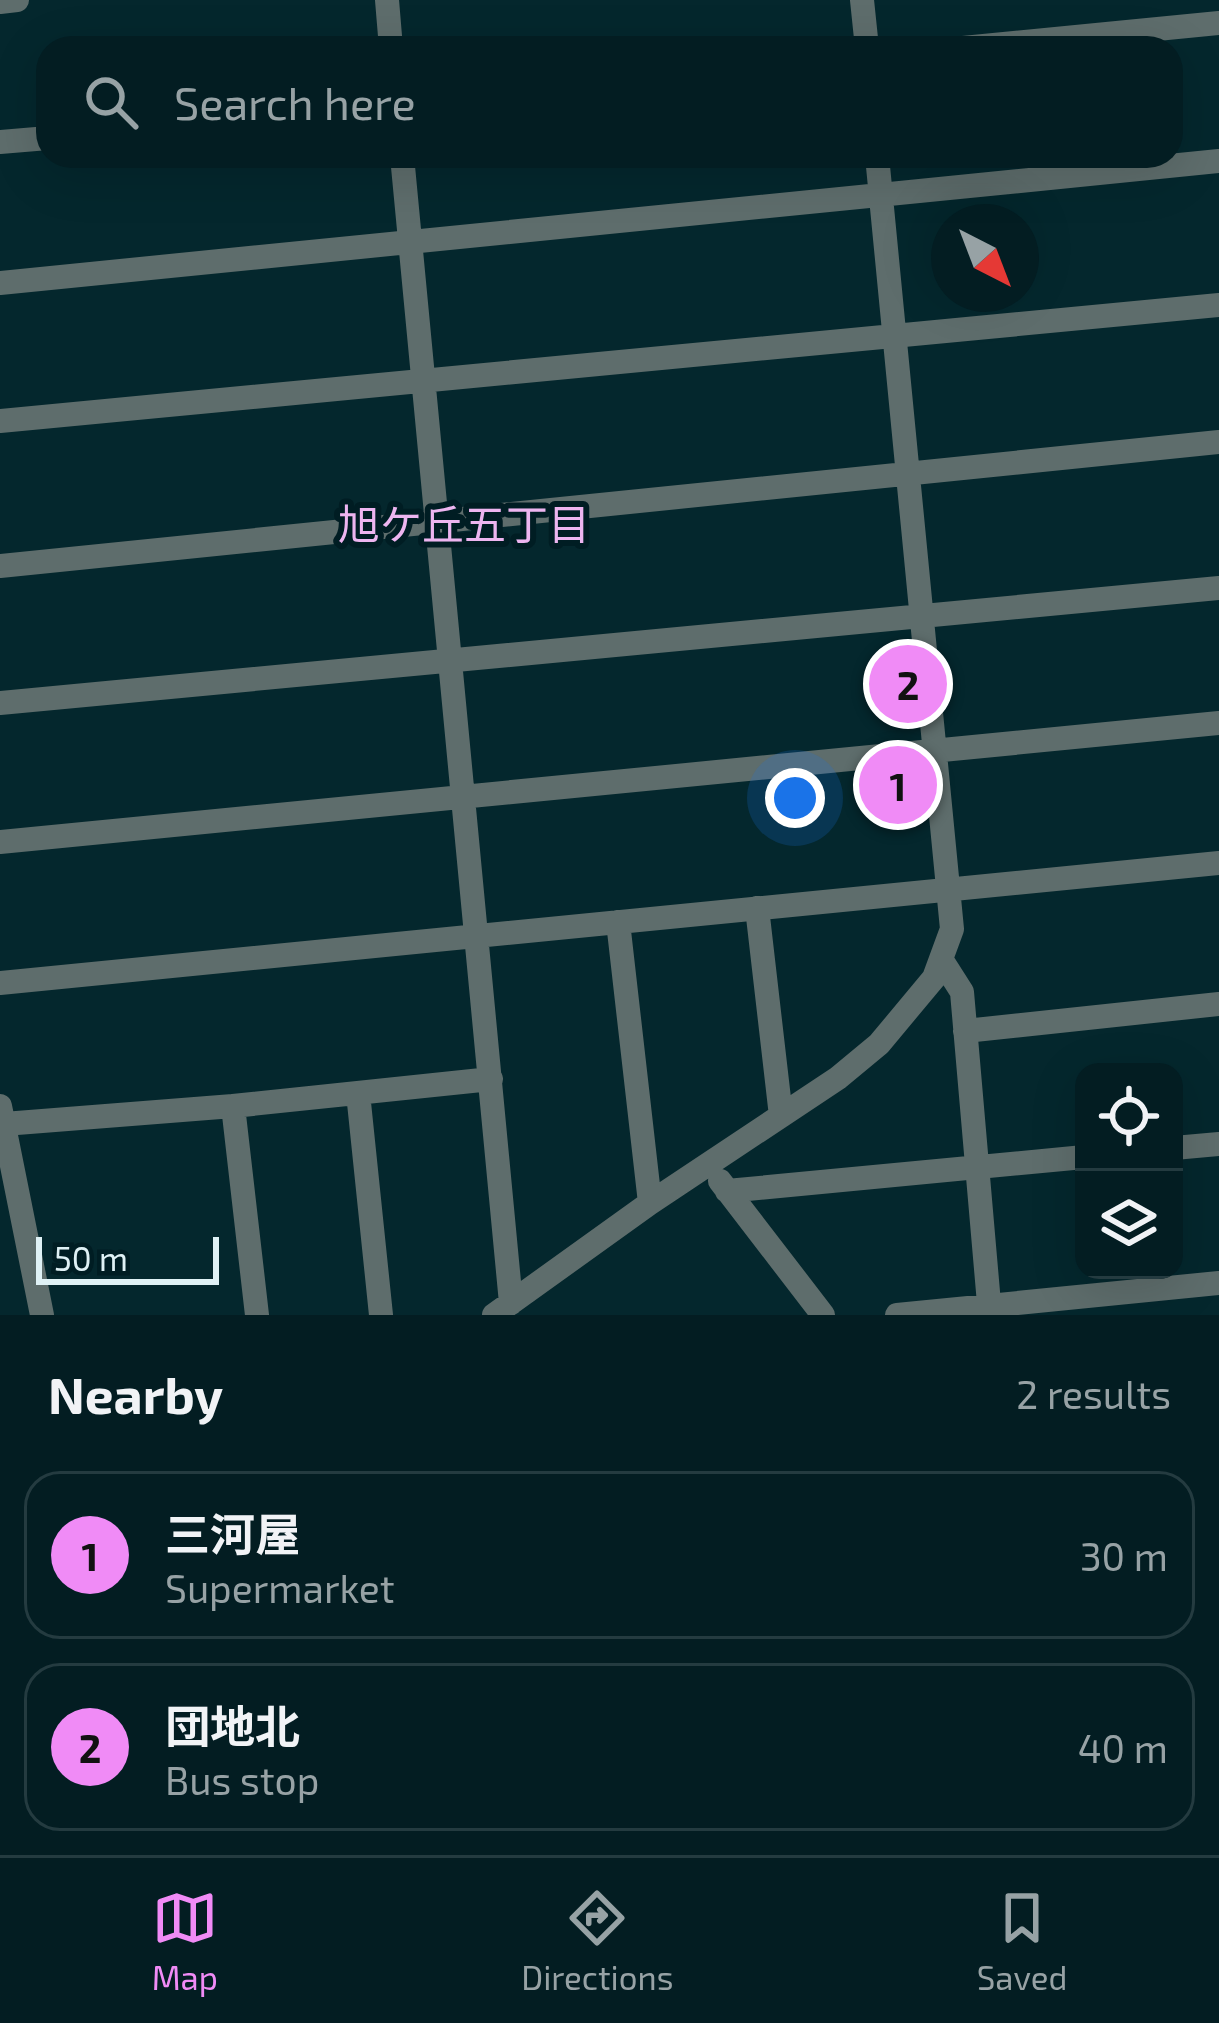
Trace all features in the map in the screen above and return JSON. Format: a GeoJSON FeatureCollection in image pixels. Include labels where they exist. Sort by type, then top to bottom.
{"type":"FeatureCollection","features":[{"type":"Feature","properties":{"kind":"street"},"geometry":{"type":"LineString","coordinates":[[0,2],[17,0]]}},
{"type":"Feature","properties":{"kind":"street"},"geometry":{"type":"LineString","coordinates":[[387,0],[391,36]]}},
{"type":"Feature","properties":{"kind":"street"},"geometry":{"type":"LineString","coordinates":[[862,0],[866,36]]}},
{"type":"Feature","properties":{"kind":"street"},"geometry":{"type":"LineString","coordinates":[[1086,36],[1219,23]]}},
{"type":"Feature","properties":{"kind":"street"},"geometry":{"type":"LineString","coordinates":[[0,142],[36,138]]}},
{"type":"Feature","properties":{"kind":"street"},"geometry":{"type":"LineString","coordinates":[[1183,165],[1219,161]]}},
{"type":"Feature","properties":{"kind":"street"},"geometry":{"type":"LineString","coordinates":[[403,168],[491,1079],[502,1309]]}},
{"type":"Feature","properties":{"kind":"street"},"geometry":{"type":"LineString","coordinates":[[502,1309],[879,1044],[934,978],[952,929],[878,168]]}},
{"type":"Feature","properties":{"kind":"street"},"geometry":{"type":"LineString","coordinates":[[0,284],[1149,168]]}},
{"type":"Feature","properties":{"kind":"street"},"geometry":{"type":"LineString","coordinates":[[0,422],[1219,305]]}},
{"type":"Feature","properties":{"kind":"street"},"geometry":{"type":"LineString","coordinates":[[0,566],[1219,442]]}},
{"type":"Feature","properties":{"kind":"street"},"geometry":{"type":"LineString","coordinates":[[0,703],[1219,588]]}},
{"type":"Feature","properties":{"kind":"street"},"geometry":{"type":"LineString","coordinates":[[0,842],[1219,723]]}},
{"type":"Feature","properties":{"kind":"street"},"geometry":{"type":"LineString","coordinates":[[0,983],[1219,863]]}},
{"type":"Feature","properties":{"kind":"street"},"geometry":{"type":"LineString","coordinates":[[757,908],[781,1116]]}},
{"type":"Feature","properties":{"kind":"street"},"geometry":{"type":"LineString","coordinates":[[618,922],[650,1203]]}},
{"type":"Feature","properties":{"kind":"street"},"geometry":{"type":"LineString","coordinates":[[941,959],[962,992],[989,1310]]}},
{"type":"Feature","properties":{"kind":"street"},"geometry":{"type":"LineString","coordinates":[[965,1031],[1219,1004]]}},
{"type":"Feature","properties":{"kind":"street"},"geometry":{"type":"LineString","coordinates":[[42,1315],[2,1115],[233,1106],[491,1079]]}},
{"type":"Feature","properties":{"kind":"street"},"geometry":{"type":"LineString","coordinates":[[358,1094],[381,1315]]}},
{"type":"Feature","properties":{"kind":"street"},"geometry":{"type":"LineString","coordinates":[[233,1106],[257,1315]]}},
{"type":"Feature","properties":{"kind":"street"},"geometry":{"type":"LineString","coordinates":[[1183,1147],[1219,1144]]}},
{"type":"Feature","properties":{"kind":"street"},"geometry":{"type":"LineString","coordinates":[[728,1191],[1075,1158]]}},
{"type":"Feature","properties":{"kind":"street"},"geometry":{"type":"LineString","coordinates":[[707,1165],[823,1315]]}},
{"type":"Feature","properties":{"kind":"street"},"geometry":{"type":"LineString","coordinates":[[897,1315],[989,1310],[1219,1282]]}},
{"type":"Feature","properties":{"kind":"building"},"geometry":{"type":"Polygon","coordinates":[[[920,753],[922,800],[893,804],[887,758],[920,753]]]}},
{"type":"Feature","properties":{"kind":"place","name":"団地北"},"geometry":{"type":"Point","coordinates":[908,684]}},
{"type":"Feature","properties":{"kind":"place","name":"三河屋"},"geometry":{"type":"Point","coordinates":[898,785]}},
{"type":"Feature","properties":{"kind":"district","name":"旭ケ丘五丁目"},"geometry":{"type":"Point","coordinates":[464,523]}}]}
